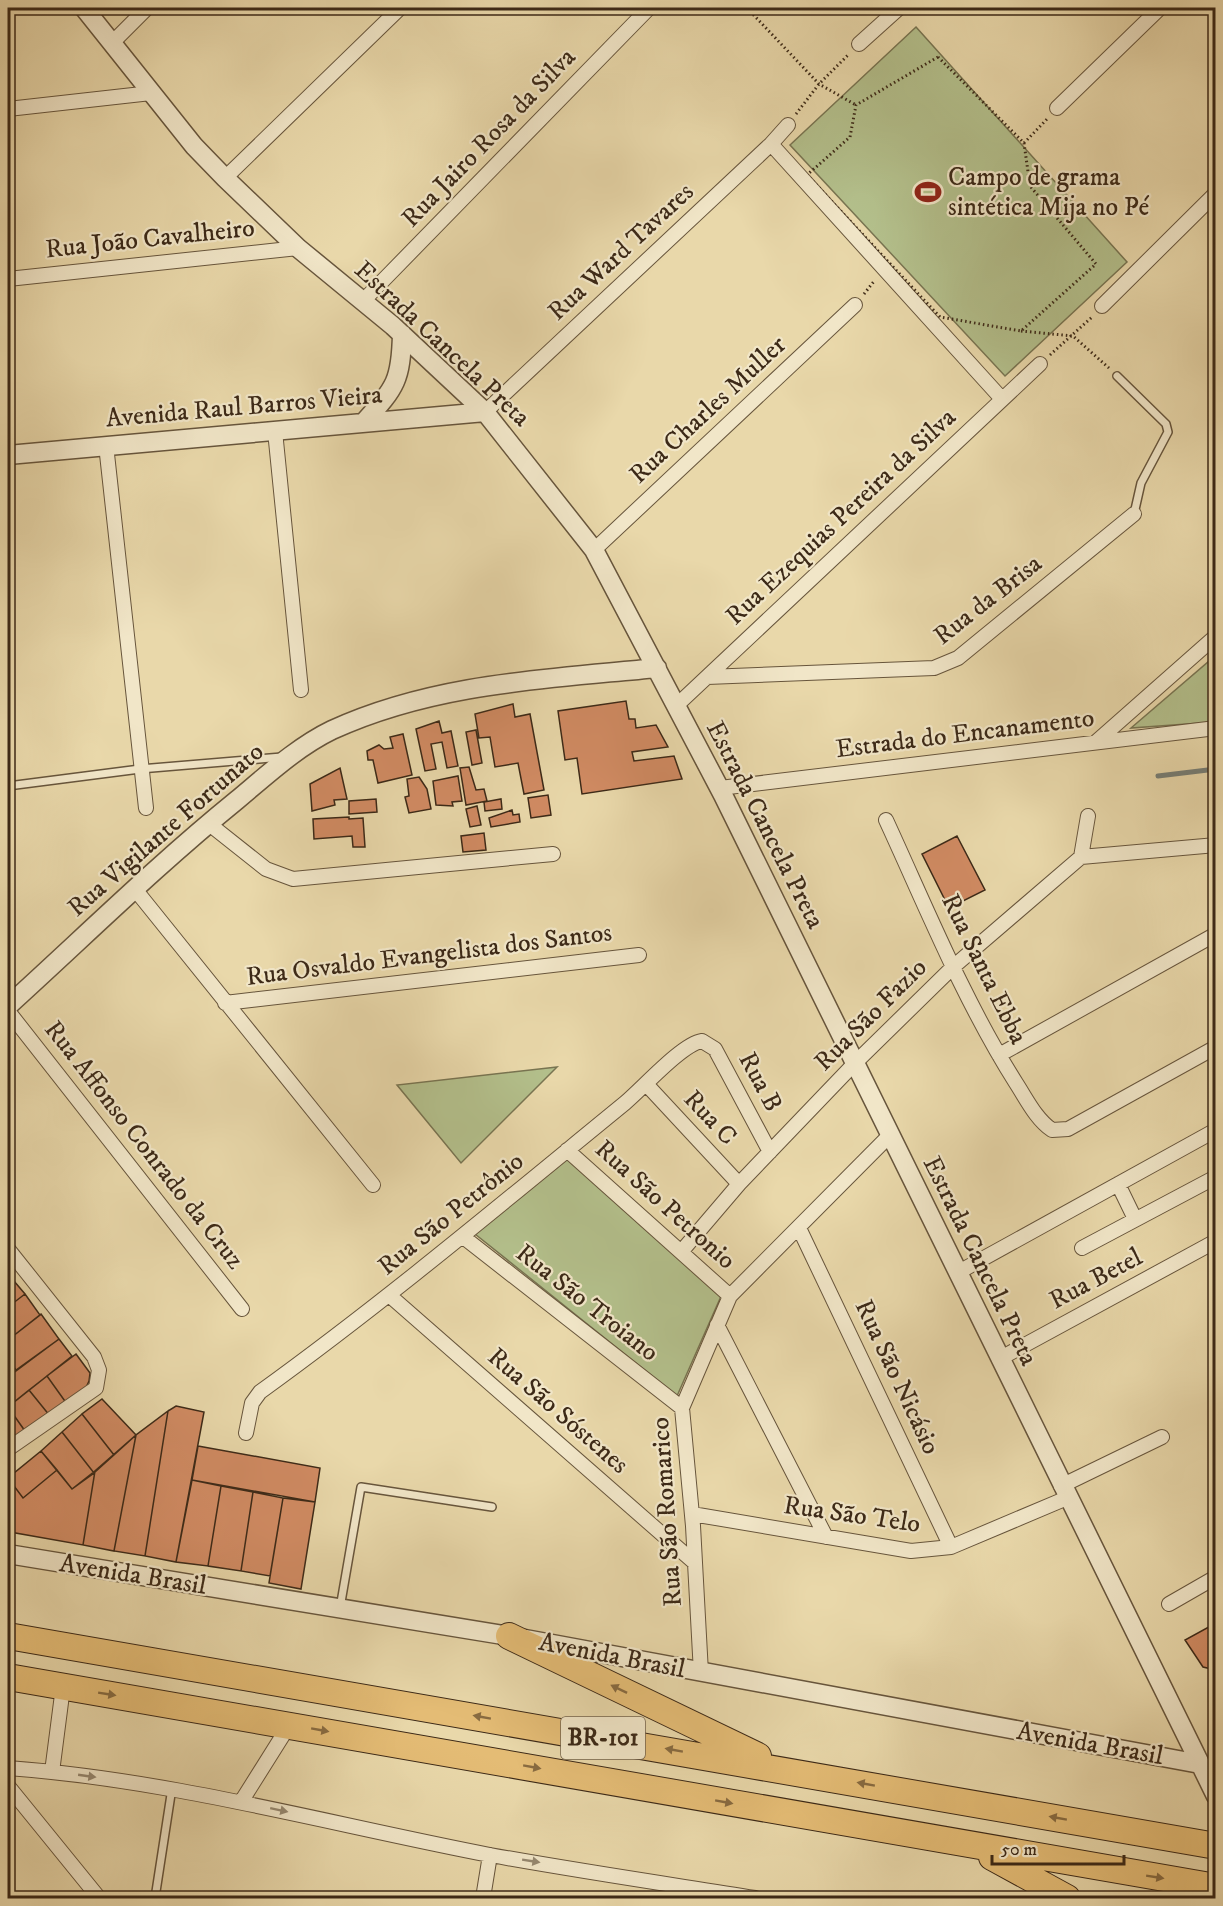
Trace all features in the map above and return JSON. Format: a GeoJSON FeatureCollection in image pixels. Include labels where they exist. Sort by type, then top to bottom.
{"type":"FeatureCollection","features":[{"type":"Feature","properties":{"kind":"highway","name":"BR-101"},"geometry":{"type":"LineString","coordinates":[[8,1636],[1207,1844]]}},
{"type":"Feature","properties":{"kind":"highway"},"geometry":{"type":"LineString","coordinates":[[510,1636],[785,1770]]}},
{"type":"Feature","properties":{"kind":"highway","name":"BR-101"},"geometry":{"type":"LineString","coordinates":[[8,1677],[290,1724],[973,1847],[1215,1887]]}},
{"type":"Feature","properties":{"kind":"highway"},"geometry":{"type":"LineString","coordinates":[[973,1847],[1067,1899]]}},
{"type":"Feature","properties":{"kind":"street","name":"Estrada Cancela Preta"},"geometry":{"type":"LineString","coordinates":[[84,8],[151,93],[225,178],[298,248],[402,334],[485,412],[594,550],[720,788],[1064,1492],[1208,1766],[1215,1796]]}},
{"type":"Feature","properties":{"kind":"street"},"geometry":{"type":"LineString","coordinates":[[112,42],[147,8]]}},
{"type":"Feature","properties":{"kind":"street"},"geometry":{"type":"LineString","coordinates":[[225,178],[400,8]]}},
{"type":"Feature","properties":{"kind":"street","name":"Rua Jairo Rosa da Silva"},"geometry":{"type":"LineString","coordinates":[[363,301],[649,8]]}},
{"type":"Feature","properties":{"kind":"street"},"geometry":{"type":"LineString","coordinates":[[859,44],[899,8]]}},
{"type":"Feature","properties":{"kind":"street"},"geometry":{"type":"LineString","coordinates":[[1057,108],[1160,8]]}},
{"type":"Feature","properties":{"kind":"street"},"geometry":{"type":"LineString","coordinates":[[8,109],[151,93]]}},
{"type":"Feature","properties":{"kind":"street","name":"Rua Ward Tavares"},"geometry":{"type":"LineString","coordinates":[[485,412],[771,144],[788,125]]}},
{"type":"Feature","properties":{"kind":"street"},"geometry":{"type":"LineString","coordinates":[[771,144],[887,266],[1002,399]]}},
{"type":"Feature","properties":{"kind":"street"},"geometry":{"type":"LineString","coordinates":[[1102,306],[1215,193]]}},
{"type":"Feature","properties":{"kind":"street","name":"Rua João Cavalheiro"},"geometry":{"type":"LineString","coordinates":[[8,279],[298,248]]}},
{"type":"Feature","properties":{"kind":"street","name":"Rua Charles Muller"},"geometry":{"type":"LineString","coordinates":[[594,550],[855,305]]}},
{"type":"Feature","properties":{"kind":"street"},"geometry":{"type":"LineString","coordinates":[[365,421],[390,394],[397,380],[401,367],[402,334]]}},
{"type":"Feature","properties":{"kind":"street","name":"Rua Ezequias Pereira da Silva"},"geometry":{"type":"LineString","coordinates":[[676,706],[1040,364]]}},
{"type":"Feature","properties":{"kind":"street","name":"Avenida Raul Barros Vieira"},"geometry":{"type":"LineString","coordinates":[[8,455],[365,421],[485,412]]}},
{"type":"Feature","properties":{"kind":"street"},"geometry":{"type":"LineString","coordinates":[[275,431],[301,690]]}},
{"type":"Feature","properties":{"kind":"street"},"geometry":{"type":"LineString","coordinates":[[106,445],[146,808]]}},
{"type":"Feature","properties":{"kind":"street","name":"Rua da Brisa"},"geometry":{"type":"LineString","coordinates":[[707,677],[934,668],[945,665],[958,658],[1134,514]]}},
{"type":"Feature","properties":{"kind":"street"},"geometry":{"type":"LineString","coordinates":[[1095,742],[1215,636]]}},
{"type":"Feature","properties":{"kind":"street","name":"Rua Vigilante Fortunato"},"geometry":{"type":"LineString","coordinates":[[8,1009],[134,888],[208,823],[290,756],[331,731],[388,708],[448,692],[484,686],[657,668]]}},
{"type":"Feature","properties":{"kind":"street","name":"Estrada do Encanamento"},"geometry":{"type":"LineString","coordinates":[[720,788],[1215,728]]}},
{"type":"Feature","properties":{"kind":"street"},"geometry":{"type":"LineString","coordinates":[[1088,816],[1081,857],[1215,845]]}},
{"type":"Feature","properties":{"kind":"street","name":"Rua Santa Ebba"},"geometry":{"type":"LineString","coordinates":[[886,820],[953,967],[999,1055],[1038,1117],[1052,1130],[1068,1129],[1215,1047]]}},
{"type":"Feature","properties":{"kind":"street"},"geometry":{"type":"LineString","coordinates":[[208,823],[266,869],[293,879],[553,854]]}},
{"type":"Feature","properties":{"kind":"street","name":"Rua São Fazio"},"geometry":{"type":"LineString","coordinates":[[681,1252],[739,1184],[953,967],[1081,857]]}},
{"type":"Feature","properties":{"kind":"street"},"geometry":{"type":"LineString","coordinates":[[134,888],[373,1185]]}},
{"type":"Feature","properties":{"kind":"street"},"geometry":{"type":"LineString","coordinates":[[999,1055],[1215,934]]}},
{"type":"Feature","properties":{"kind":"street","name":"Rua Osvaldo Evangelista dos Santos"},"geometry":{"type":"LineString","coordinates":[[225,1003],[639,955]]}},
{"type":"Feature","properties":{"kind":"street","name":"Rua Affonso Conrado da Cruz"},"geometry":{"type":"LineString","coordinates":[[8,1009],[242,1309]]}},
{"type":"Feature","properties":{"kind":"street","name":"Rua São Petrônio"},"geometry":{"type":"LineString","coordinates":[[246,1433],[252,1403],[260,1392],[389,1295],[462,1236],[647,1085],[688,1045],[702,1041]]}},
{"type":"Feature","properties":{"kind":"street","name":"Rua B"},"geometry":{"type":"LineString","coordinates":[[702,1041],[715,1049],[770,1152]]}},
{"type":"Feature","properties":{"kind":"street","name":"Rua C"},"geometry":{"type":"LineString","coordinates":[[647,1085],[739,1184]]}},
{"type":"Feature","properties":{"kind":"street"},"geometry":{"type":"LineString","coordinates":[[957,1273],[1215,1130]]}},
{"type":"Feature","properties":{"kind":"street","name":"Rua São Romarico"},"geometry":{"type":"LineString","coordinates":[[701,1673],[692,1514],[682,1407],[730,1296],[890,1135]]}},
{"type":"Feature","properties":{"kind":"street","name":"Rua São Petronio"},"geometry":{"type":"LineString","coordinates":[[567,1150],[730,1296]]}},
{"type":"Feature","properties":{"kind":"street"},"geometry":{"type":"LineString","coordinates":[[1082,1248],[1212,1179]]}},
{"type":"Feature","properties":{"kind":"street"},"geometry":{"type":"LineString","coordinates":[[1118,1184],[1135,1220]]}},
{"type":"Feature","properties":{"kind":"street","name":"Rua São Nicásio"},"geometry":{"type":"LineString","coordinates":[[799,1228],[951,1547]]}},
{"type":"Feature","properties":{"kind":"street","name":"Rua São Troiano"},"geometry":{"type":"LineString","coordinates":[[462,1236],[682,1407]]}},
{"type":"Feature","properties":{"kind":"street","name":"Rua Betel"},"geometry":{"type":"LineString","coordinates":[[999,1359],[1215,1241]]}},
{"type":"Feature","properties":{"kind":"street"},"geometry":{"type":"LineString","coordinates":[[8,1250],[94,1357],[99,1380],[96,1388],[8,1449]]}},
{"type":"Feature","properties":{"kind":"street","name":"Rua São Sóstenes"},"geometry":{"type":"LineString","coordinates":[[389,1295],[695,1563]]}},
{"type":"Feature","properties":{"kind":"street"},"geometry":{"type":"LineString","coordinates":[[717,1325],[826,1537]]}},
{"type":"Feature","properties":{"kind":"street","name":"Rua São Telo"},"geometry":{"type":"LineString","coordinates":[[692,1514],[911,1551],[951,1547],[1064,1492],[1162,1437]]}},
{"type":"Feature","properties":{"kind":"street","name":"Avenida Brasil"},"geometry":{"type":"LineString","coordinates":[[8,1554],[510,1636],[1208,1766]]}},
{"type":"Feature","properties":{"kind":"street"},"geometry":{"type":"LineString","coordinates":[[1169,1604],[1215,1577]]}},
{"type":"Feature","properties":{"kind":"street"},"geometry":{"type":"LineString","coordinates":[[52,1772],[63,1687]]}},
{"type":"Feature","properties":{"kind":"street"},"geometry":{"type":"LineString","coordinates":[[241,1802],[290,1724]]}},
{"type":"Feature","properties":{"kind":"street"},"geometry":{"type":"LineString","coordinates":[[8,1768],[172,1788],[679,1892],[755,1899]]}},
{"type":"Feature","properties":{"kind":"street"},"geometry":{"type":"LineString","coordinates":[[8,1786],[99,1899]]}},
{"type":"Feature","properties":{"kind":"street"},"geometry":{"type":"LineString","coordinates":[[483,1899],[490,1855]]}},
{"type":"Feature","properties":{"kind":"lane"},"geometry":{"type":"LineString","coordinates":[[1117,376],[1166,424],[1168,432],[1141,483],[1134,514]]}},
{"type":"Feature","properties":{"kind":"lane"},"geometry":{"type":"LineString","coordinates":[[8,786],[140,769],[290,756]]}},
{"type":"Feature","properties":{"kind":"lane"},"geometry":{"type":"LineString","coordinates":[[340,1608],[361,1487],[492,1507]]}},
{"type":"Feature","properties":{"kind":"lane"},"geometry":{"type":"LineString","coordinates":[[155,1899],[172,1788]]}},
{"type":"Feature","properties":{"kind":"path"},"geometry":{"type":"LineString","coordinates":[[747,8],[819,84],[856,105]]}},
{"type":"Feature","properties":{"kind":"path"},"geometry":{"type":"LineString","coordinates":[[788,125],[819,84],[859,44]]}},
{"type":"Feature","properties":{"kind":"path"},"geometry":{"type":"LineString","coordinates":[[1021,331],[1096,264],[1030,186],[1024,143],[938,57],[856,105],[850,137],[807,175],[887,266],[940,317],[1021,331],[1073,336],[1117,376]]}},
{"type":"Feature","properties":{"kind":"path"},"geometry":{"type":"LineString","coordinates":[[1024,143],[1057,108]]}},
{"type":"Feature","properties":{"kind":"path"},"geometry":{"type":"LineString","coordinates":[[855,305],[887,266]]}},
{"type":"Feature","properties":{"kind":"path"},"geometry":{"type":"LineString","coordinates":[[1040,364],[1073,336],[1102,306]]}},
{"type":"Feature","properties":{"kind":"green space"},"geometry":{"type":"Polygon","coordinates":[[[916,27],[1127,262],[1005,376],[790,145],[916,27]]]}},
{"type":"Feature","properties":{"kind":"green space"},"geometry":{"type":"Polygon","coordinates":[[[1215,656],[1215,722],[1131,728],[1215,656]]]}},
{"type":"Feature","properties":{"kind":"green space"},"geometry":{"type":"Polygon","coordinates":[[[557,1067],[461,1163],[397,1085],[557,1067]]]}},
{"type":"Feature","properties":{"kind":"green space"},"geometry":{"type":"Polygon","coordinates":[[[565,1155],[722,1294],[677,1396],[475,1234],[565,1155]]]}},
{"type":"Feature","properties":{"kind":"building"},"geometry":{"type":"Polygon","coordinates":[[[626,701],[629,719],[635,719],[636,728],[656,725],[668,747],[632,752],[634,761],[674,756],[682,779],[582,794],[577,758],[565,760],[558,711],[626,701]]]}},
{"type":"Feature","properties":{"kind":"building"},"geometry":{"type":"Polygon","coordinates":[[[513,704],[515,717],[530,714],[544,790],[524,794],[518,763],[495,767],[490,737],[479,738],[475,714],[513,704]]]}},
{"type":"Feature","properties":{"kind":"building"},"geometry":{"type":"Polygon","coordinates":[[[439,721],[442,733],[451,731],[458,766],[447,768],[442,742],[431,744],[436,769],[425,771],[416,729],[439,721]]]}},
{"type":"Feature","properties":{"kind":"building"},"geometry":{"type":"Polygon","coordinates":[[[476,730],[482,763],[472,765],[466,732],[476,730]]]}},
{"type":"Feature","properties":{"kind":"building"},"geometry":{"type":"Polygon","coordinates":[[[403,734],[412,775],[378,783],[373,760],[368,760],[367,751],[379,745],[384,749],[393,748],[390,737],[403,734]]]}},
{"type":"Feature","properties":{"kind":"building"},"geometry":{"type":"Polygon","coordinates":[[[469,767],[476,790],[484,789],[487,801],[466,805],[460,768],[469,767]]]}},
{"type":"Feature","properties":{"kind":"building"},"geometry":{"type":"Polygon","coordinates":[[[340,768],[347,799],[334,800],[335,805],[312,811],[310,784],[340,768]]]}},
{"type":"Feature","properties":{"kind":"building"},"geometry":{"type":"Polygon","coordinates":[[[458,776],[462,801],[452,802],[453,806],[436,805],[433,781],[458,776]]]}},
{"type":"Feature","properties":{"kind":"building"},"geometry":{"type":"Polygon","coordinates":[[[419,777],[427,789],[431,809],[409,813],[405,797],[409,796],[407,779],[419,777]]]}},
{"type":"Feature","properties":{"kind":"building"},"geometry":{"type":"Polygon","coordinates":[[[548,795],[551,815],[531,818],[528,798],[548,795]]]}},
{"type":"Feature","properties":{"kind":"building"},"geometry":{"type":"Polygon","coordinates":[[[376,799],[377,812],[349,814],[349,801],[376,799]]]}},
{"type":"Feature","properties":{"kind":"building"},"geometry":{"type":"Polygon","coordinates":[[[501,799],[502,809],[485,811],[484,802],[501,799]]]}},
{"type":"Feature","properties":{"kind":"building"},"geometry":{"type":"Polygon","coordinates":[[[477,806],[481,825],[470,827],[466,809],[477,806]]]}},
{"type":"Feature","properties":{"kind":"building"},"geometry":{"type":"Polygon","coordinates":[[[512,810],[513,815],[519,814],[520,822],[491,827],[489,818],[512,810]]]}},
{"type":"Feature","properties":{"kind":"building"},"geometry":{"type":"Polygon","coordinates":[[[349,817],[349,819],[363,818],[365,847],[353,847],[352,836],[314,839],[313,819],[349,817]]]}},
{"type":"Feature","properties":{"kind":"building"},"geometry":{"type":"Polygon","coordinates":[[[484,833],[486,850],[463,852],[461,836],[484,833]]]}},
{"type":"Feature","properties":{"kind":"building"},"geometry":{"type":"Polygon","coordinates":[[[957,836],[985,890],[949,908],[922,854],[957,836]]]}},
{"type":"Feature","properties":{"kind":"building"},"geometry":{"type":"Polygon","coordinates":[[[8,1274],[25,1294],[8,1307],[8,1274]]]}},
{"type":"Feature","properties":{"kind":"building"},"geometry":{"type":"Polygon","coordinates":[[[25,1294],[40,1315],[8,1340],[8,1307],[25,1294]]]}},
{"type":"Feature","properties":{"kind":"building"},"geometry":{"type":"Polygon","coordinates":[[[41,1314],[59,1339],[16,1370],[8,1359],[8,1340],[41,1314]]]}},
{"type":"Feature","properties":{"kind":"building"},"geometry":{"type":"Polygon","coordinates":[[[59,1339],[72,1356],[8,1407],[8,1377],[59,1339]]]}},
{"type":"Feature","properties":{"kind":"building"},"geometry":{"type":"Polygon","coordinates":[[[76,1354],[90,1373],[89,1381],[84,1392],[67,1404],[47,1376],[76,1354]]]}},
{"type":"Feature","properties":{"kind":"building"},"geometry":{"type":"Polygon","coordinates":[[[8,1359],[16,1370],[8,1376],[8,1359]]]}},
{"type":"Feature","properties":{"kind":"building"},"geometry":{"type":"Polygon","coordinates":[[[47,1376],[67,1404],[50,1416],[29,1390],[47,1376]]]}},
{"type":"Feature","properties":{"kind":"building"},"geometry":{"type":"Polygon","coordinates":[[[29,1390],[50,1416],[25,1431],[8,1407],[29,1390]]]}},
{"type":"Feature","properties":{"kind":"building"},"geometry":{"type":"Polygon","coordinates":[[[102,1399],[136,1435],[114,1455],[82,1414],[102,1399]]]}},
{"type":"Feature","properties":{"kind":"building"},"geometry":{"type":"Polygon","coordinates":[[[176,1406],[204,1412],[176,1562],[145,1556],[168,1411],[176,1406]]]}},
{"type":"Feature","properties":{"kind":"building"},"geometry":{"type":"Polygon","coordinates":[[[8,1407],[25,1431],[15,1440],[8,1439],[8,1407]]]}},
{"type":"Feature","properties":{"kind":"building"},"geometry":{"type":"Polygon","coordinates":[[[168,1411],[145,1556],[114,1551],[136,1435],[168,1411]]]}},
{"type":"Feature","properties":{"kind":"building"},"geometry":{"type":"Polygon","coordinates":[[[82,1414],[114,1455],[94,1473],[62,1432],[82,1414]]]}},
{"type":"Feature","properties":{"kind":"building"},"geometry":{"type":"Polygon","coordinates":[[[62,1432],[94,1473],[72,1489],[41,1451],[62,1432]]]}},
{"type":"Feature","properties":{"kind":"building"},"geometry":{"type":"Polygon","coordinates":[[[136,1435],[114,1551],[83,1545],[95,1471],[136,1435]]]}},
{"type":"Feature","properties":{"kind":"building"},"geometry":{"type":"Polygon","coordinates":[[[198,1446],[320,1468],[315,1502],[192,1480],[198,1446]]]}},
{"type":"Feature","properties":{"kind":"building"},"geometry":{"type":"Polygon","coordinates":[[[41,1451],[57,1470],[23,1498],[8,1478],[41,1451]]]}},
{"type":"Feature","properties":{"kind":"building"},"geometry":{"type":"Polygon","coordinates":[[[57,1470],[72,1489],[95,1471],[83,1545],[10,1532],[8,1528],[8,1478],[23,1498],[57,1470]]]}},
{"type":"Feature","properties":{"kind":"building"},"geometry":{"type":"Polygon","coordinates":[[[192,1480],[221,1486],[208,1566],[176,1562],[192,1480]]]}},
{"type":"Feature","properties":{"kind":"building"},"geometry":{"type":"Polygon","coordinates":[[[221,1486],[253,1492],[241,1571],[208,1566],[221,1486]]]}},
{"type":"Feature","properties":{"kind":"building"},"geometry":{"type":"Polygon","coordinates":[[[253,1492],[283,1498],[270,1576],[241,1571],[253,1492]]]}},
{"type":"Feature","properties":{"kind":"building"},"geometry":{"type":"Polygon","coordinates":[[[283,1498],[315,1502],[301,1589],[269,1583],[283,1498]]]}},
{"type":"Feature","properties":{"kind":"building"},"geometry":{"type":"Polygon","coordinates":[[[1216,1623],[1216,1670],[1203,1667],[1185,1640],[1216,1623]]]}},
{"type":"Feature","properties":{"kind":"waterway"},"geometry":{"type":"LineString","coordinates":[[1158,776],[1216,769]]}},
{"type":"Feature","properties":{"kind":"place","name":"Campo de grama sintética Mija no Pé"},"geometry":{"type":"Point","coordinates":[928,192]}}]}
